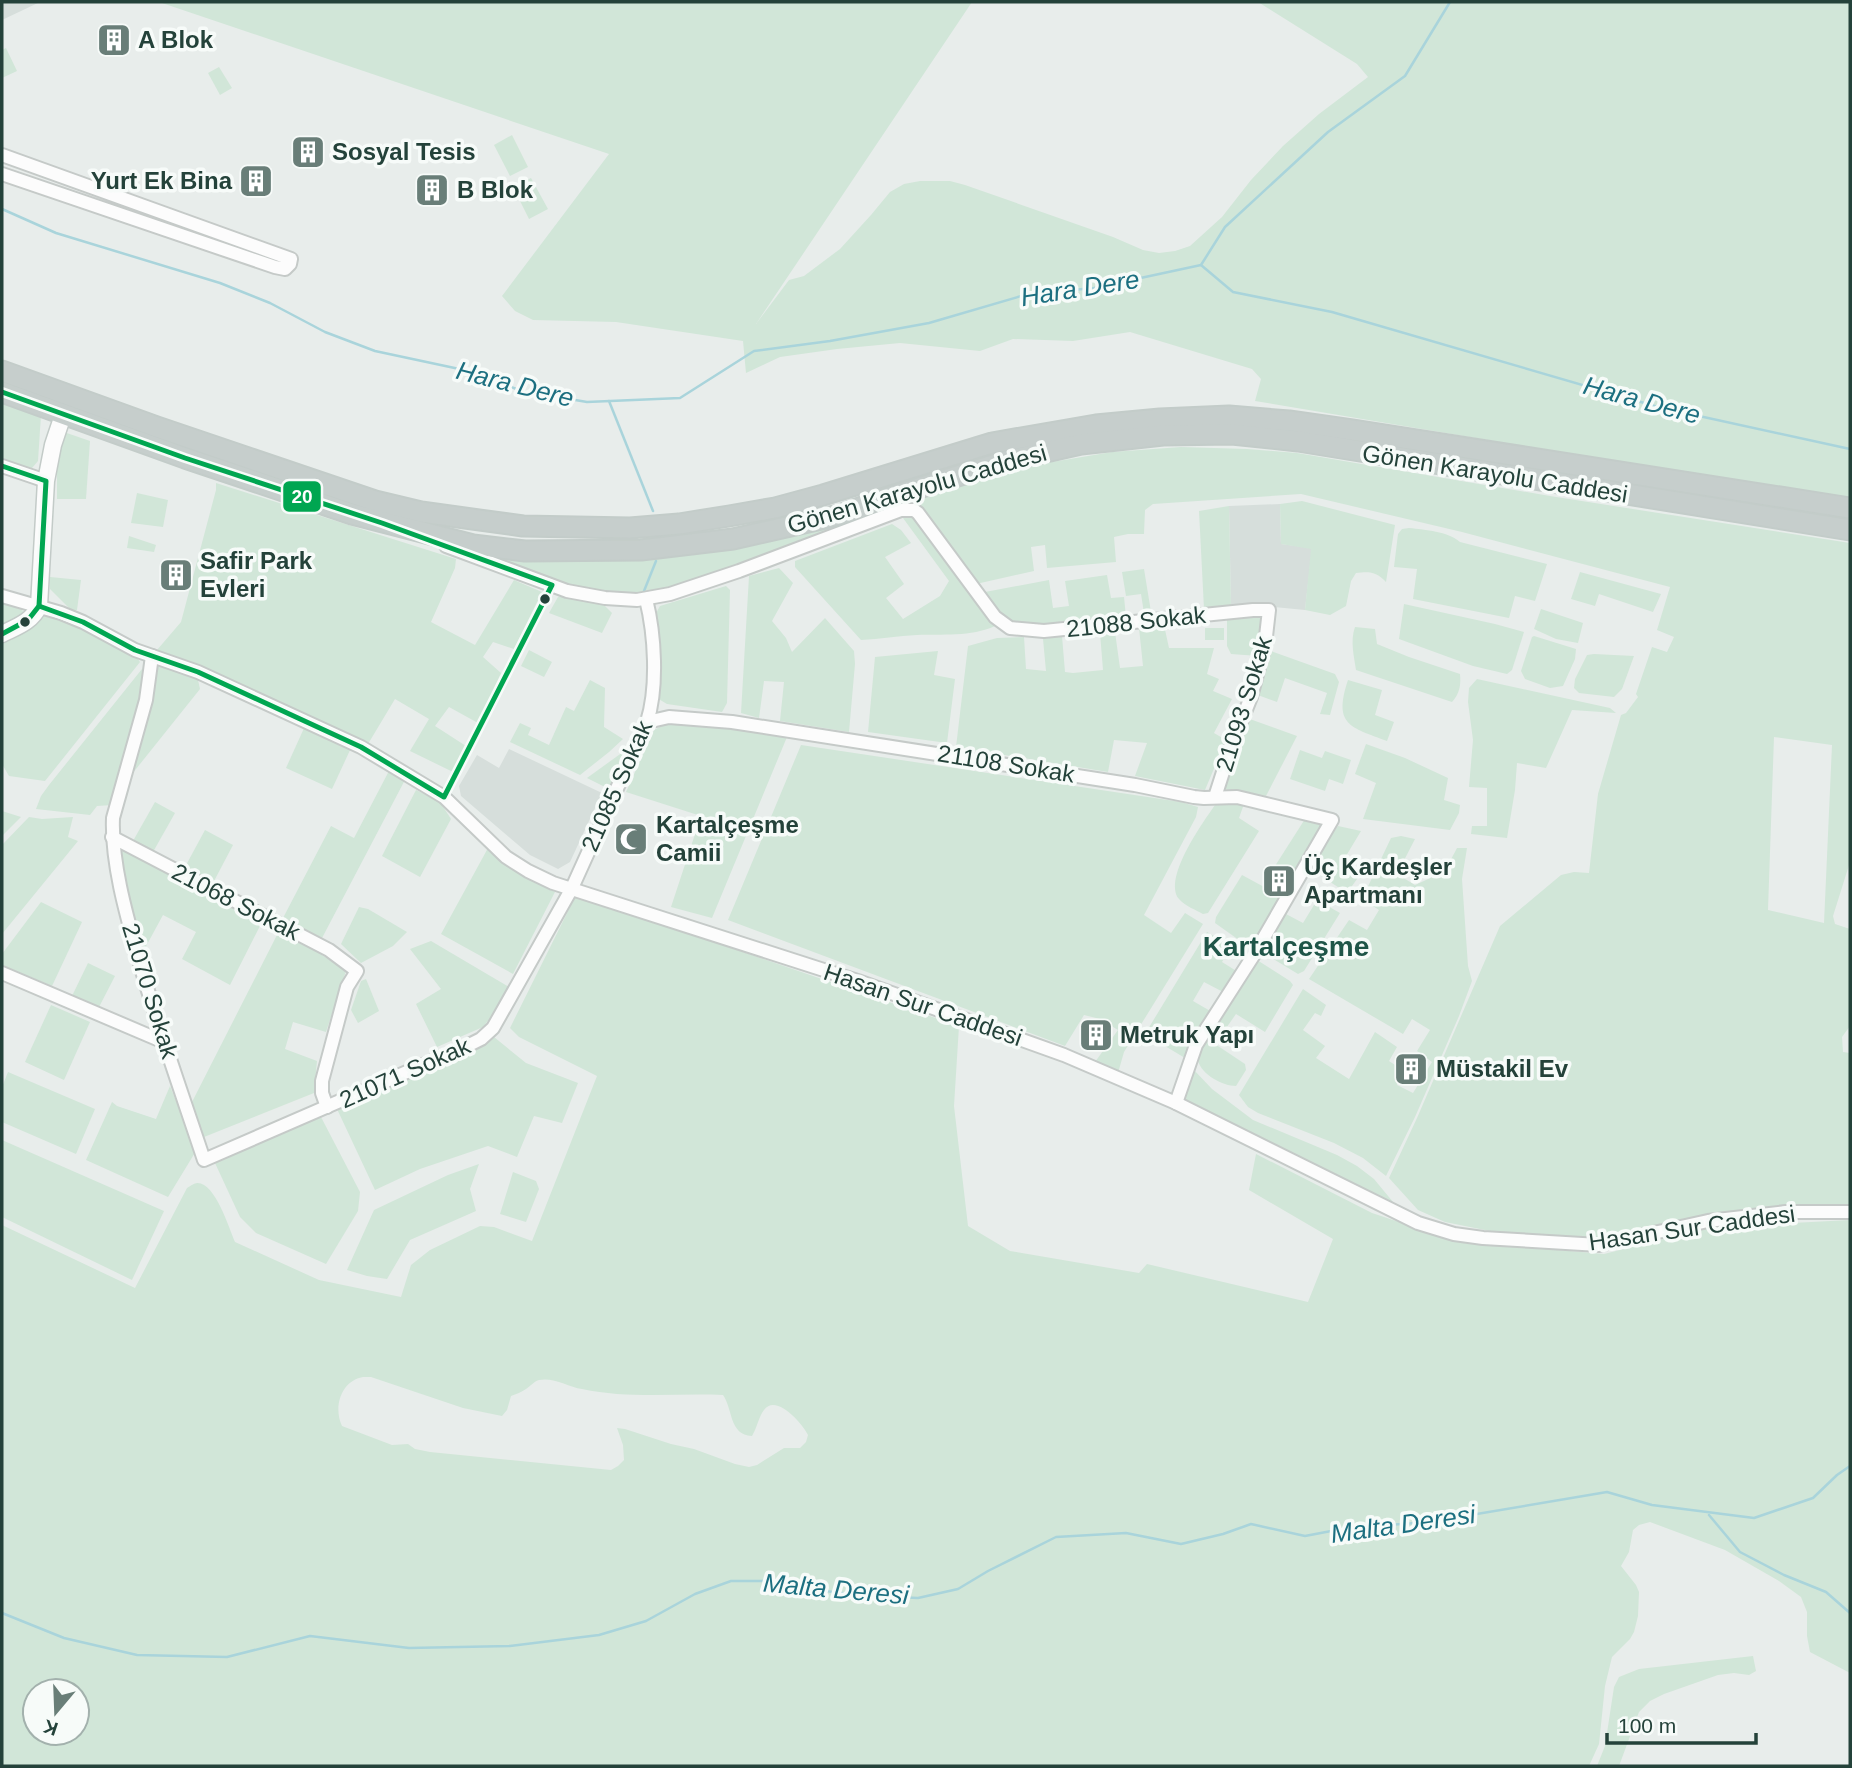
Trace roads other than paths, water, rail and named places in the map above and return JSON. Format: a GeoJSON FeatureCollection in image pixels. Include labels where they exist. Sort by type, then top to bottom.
{"type":"FeatureCollection","features":[{"type":"Feature","properties":{"kind":"highway","name":"Gönen Karayolu Caddesi"},"geometry":{"type":"LineString","coordinates":[[2,371],[375,502],[421,512],[523,526],[629,528],[692,522],[775,508],[992,443],[1096,425],[1229,416],[1352,429],[1850,508]]}},
{"type":"Feature","properties":{"kind":"highway","name":"Gönen Karayolu Caddesi"},"geometry":{"type":"LineString","coordinates":[[2,392],[185,458],[382,523],[473,545],[524,551],[641,550],[733,539],[839,515],[1006,461],[1080,444],[1163,435],[1232,434],[1298,441],[1850,530]]}},
{"type":"Feature","properties":{"kind":"main road"},"geometry":{"type":"LineString","coordinates":[[2,634],[25,622],[39,607],[46,481],[53,445],[63,415]]}},
{"type":"Feature","properties":{"kind":"street"},"geometry":{"type":"LineString","coordinates":[[2,155],[291,259],[290,264],[285,269],[275,267],[2,174]]}},
{"type":"Feature","properties":{"kind":"street"},"geometry":{"type":"LineString","coordinates":[[2,466],[46,481]]}},
{"type":"Feature","properties":{"kind":"street","name":"21088 Sokak"},"geometry":{"type":"LineString","coordinates":[[646,598],[670,594],[740,571],[901,510],[914,510],[995,617],[1010,628],[1064,630],[1269,610]]}},
{"type":"Feature","properties":{"kind":"street"},"geometry":{"type":"LineString","coordinates":[[382,523],[567,590],[605,598],[646,598]]}},
{"type":"Feature","properties":{"kind":"street","name":"Hasan Sur Caddesi"},"geometry":{"type":"LineString","coordinates":[[2,596],[61,612],[120,643],[206,675],[361,747],[444,797],[506,857],[545,879],[858,981],[1064,1055],[1176,1103],[1418,1223],[1454,1234],[1483,1238],[1600,1245],[1708,1221],[1786,1212],[1850,1212]]}},
{"type":"Feature","properties":{"kind":"street","name":"21085 Sokak"},"geometry":{"type":"LineString","coordinates":[[572,888],[647,722],[652,703],[654,637],[646,598]]}},
{"type":"Feature","properties":{"kind":"street","name":"21093 Sokak"},"geometry":{"type":"LineString","coordinates":[[1214,797],[1251,697],[1265,645],[1269,610]]}},
{"type":"Feature","properties":{"kind":"street","name":"21070 Sokak"},"geometry":{"type":"LineString","coordinates":[[152,656],[146,700],[113,818],[112,837],[127,919],[164,1042],[204,1160]]}},
{"type":"Feature","properties":{"kind":"street","name":"21108 Sokak"},"geometry":{"type":"LineString","coordinates":[[652,703],[678,717]]}},
{"type":"Feature","properties":{"kind":"street","name":"21108 Sokak"},"geometry":{"type":"LineString","coordinates":[[647,722],[678,717],[750,724],[1135,785],[1194,797],[1237,797],[1332,820],[1255,953],[1196,1045],[1176,1103]]}},
{"type":"Feature","properties":{"kind":"street","name":"21068 Sokak"},"geometry":{"type":"LineString","coordinates":[[112,837],[328,950],[357,971],[347,987],[322,1081],[321,1093],[327,1107]]}},
{"type":"Feature","properties":{"kind":"street","name":"21071 Sokak"},"geometry":{"type":"LineString","coordinates":[[204,1160],[481,1039],[494,1028],[572,888]]}},
{"type":"Feature","properties":{"kind":"street"},"geometry":{"type":"LineString","coordinates":[[2,973],[164,1042]]}},
{"type":"Feature","properties":{"kind":"waterway","name":"Hara Dere"},"geometry":{"type":"LineString","coordinates":[[2,209],[56,233],[220,283],[270,303],[325,332],[375,351],[464,370],[522,391],[587,402],[680,398],[754,351],[830,341],[929,323],[1028,294],[1094,288],[1201,265],[1225,227],[1328,132],[1405,76],[1450,2]]}},
{"type":"Feature","properties":{"kind":"waterway","name":"Hara Dere"},"geometry":{"type":"LineString","coordinates":[[1201,265],[1233,292],[1332,312],[1658,407],[1850,449]]}},
{"type":"Feature","properties":{"kind":"waterway"},"geometry":{"type":"LineString","coordinates":[[609,401],[653,511]]}},
{"type":"Feature","properties":{"kind":"waterway"},"geometry":{"type":"LineString","coordinates":[[644,591],[656,561]]}},
{"type":"Feature","properties":{"kind":"waterway","name":"Malta Deresi"},"geometry":{"type":"LineString","coordinates":[[2,1613],[64,1638],[137,1655],[227,1657],[310,1636],[409,1648],[510,1646],[599,1635],[646,1621],[695,1594],[731,1581],[779,1581],[832,1592],[918,1598],[958,1589],[1056,1537],[1126,1533],[1181,1544],[1251,1524],[1305,1536],[1347,1528],[1429,1522],[1607,1492],[1652,1505],[1754,1518],[1813,1498],[1850,1466]]}},
{"type":"Feature","properties":{"kind":"waterway","name":"Malta Deresi"},"geometry":{"type":"LineString","coordinates":[[1709,1515],[1740,1552],[1784,1575],[1826,1592],[1850,1613]]}},
{"type":"Feature","properties":{"kind":"place","name":"A Blok"},"geometry":{"type":"Point","coordinates":[114,40]}},
{"type":"Feature","properties":{"kind":"place","name":"Sosyal Tesis"},"geometry":{"type":"Point","coordinates":[308,152]}},
{"type":"Feature","properties":{"kind":"place","name":"Yurt Ek Bina"},"geometry":{"type":"Point","coordinates":[256,181]}},
{"type":"Feature","properties":{"kind":"place","name":"B Blok"},"geometry":{"type":"Point","coordinates":[432,190]}},
{"type":"Feature","properties":{"kind":"place","name":"Safir Park Evleri"},"geometry":{"type":"Point","coordinates":[176,575]}},
{"type":"Feature","properties":{"kind":"place","name":"Kartalçeşme Camii"},"geometry":{"type":"Point","coordinates":[631,839]}},
{"type":"Feature","properties":{"kind":"place","name":"Üç Kardeşler Apartmanı"},"geometry":{"type":"Point","coordinates":[1279,881]}},
{"type":"Feature","properties":{"kind":"place","name":"Metruk Yapı"},"geometry":{"type":"Point","coordinates":[1096,1035]}},
{"type":"Feature","properties":{"kind":"place","name":"Müstakil Ev"},"geometry":{"type":"Point","coordinates":[1411,1069]}},
{"type":"Feature","properties":{"kind":"district","name":"Kartalçeşme"},"geometry":{"type":"Point","coordinates":[1286,946]}}]}
